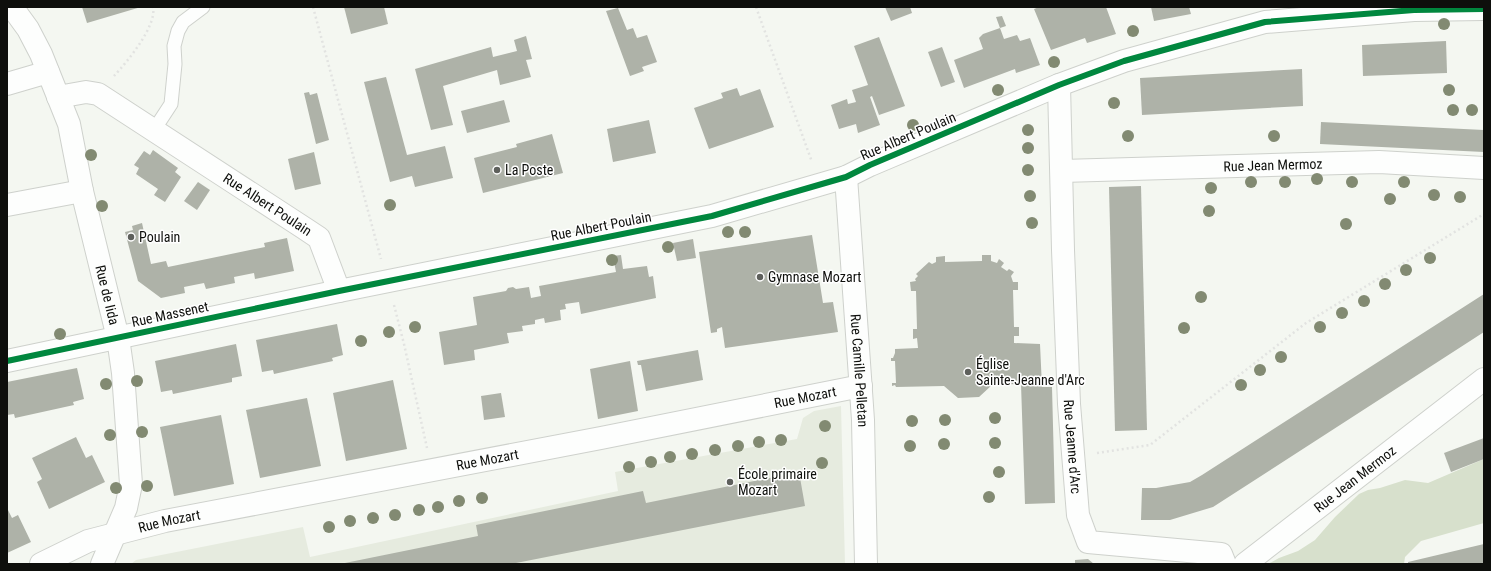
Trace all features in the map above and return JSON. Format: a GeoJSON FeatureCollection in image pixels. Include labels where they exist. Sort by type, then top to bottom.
{"type":"FeatureCollection","features":[{"type":"Feature","properties":{"kind":"street"},"geometry":{"type":"LineString","coordinates":[[12,7],[28,29],[58,97],[86,92],[98,94]]}},
{"type":"Feature","properties":{"kind":"street","name":"Rue Albert Poulain"},"geometry":{"type":"LineString","coordinates":[[98,94],[319,238],[339,291],[712,216],[846,178],[870,165],[1059,85],[1124,61],[1265,22],[1414,10],[1484,9]]}},
{"type":"Feature","properties":{"kind":"street"},"geometry":{"type":"LineString","coordinates":[[7,84],[48,72]]}},
{"type":"Feature","properties":{"kind":"street","name":"Rue Jeanne d'Arc"},"geometry":{"type":"LineString","coordinates":[[1059,85],[1069,404],[1078,515],[1088,542],[1221,554],[1225,564]]}},
{"type":"Feature","properties":{"kind":"street","name":"Rue de Iida"},"geometry":{"type":"LineString","coordinates":[[58,97],[69,124],[82,191],[118,338],[123,373],[131,484],[126,508],[102,564]]}},
{"type":"Feature","properties":{"kind":"street","name":"Rue Jean Mermoz"},"geometry":{"type":"LineString","coordinates":[[1062,171],[1379,162],[1484,168]]}},
{"type":"Feature","properties":{"kind":"street","name":"Rue Camille Pelletan"},"geometry":{"type":"LineString","coordinates":[[846,178],[863,420],[866,564]]}},
{"type":"Feature","properties":{"kind":"street"},"geometry":{"type":"LineString","coordinates":[[7,205],[82,191]]}},
{"type":"Feature","properties":{"kind":"street","name":"Rue Massenet"},"geometry":{"type":"LineString","coordinates":[[7,362],[339,291]]}},
{"type":"Feature","properties":{"kind":"street","name":"Rue Jean Mermoz"},"geometry":{"type":"LineString","coordinates":[[1245,564],[1484,379]]}},
{"type":"Feature","properties":{"kind":"street","name":"Rue Mozart"},"geometry":{"type":"LineString","coordinates":[[41,564],[88,541],[165,521],[609,437],[861,386]]}},
{"type":"Feature","properties":{"kind":"lane"},"geometry":{"type":"LineString","coordinates":[[154,130],[171,104],[175,64],[174,46],[178,31],[184,22],[203,7]]}},
{"type":"Feature","properties":{"kind":"path"},"geometry":{"type":"LineString","coordinates":[[98,94],[139,44],[155,13],[153,7]]}},
{"type":"Feature","properties":{"kind":"path"},"geometry":{"type":"LineString","coordinates":[[313,7],[404,344],[432,471]]}},
{"type":"Feature","properties":{"kind":"path"},"geometry":{"type":"LineString","coordinates":[[756,7],[821,185]]}},
{"type":"Feature","properties":{"kind":"path"},"geometry":{"type":"LineString","coordinates":[[1073,456],[1150,445],[1306,323],[1484,214]]}},
{"type":"Feature","properties":{"kind":"shaded area","name":"École primaire Mozart"},"geometry":{"type":"Polygon","coordinates":[[[841,406],[845,564],[131,564],[136,560],[303,527],[310,557],[618,491],[615,472],[797,439],[803,418],[814,411],[841,406]]]}},
{"type":"Feature","properties":{"kind":"green space"},"geometry":{"type":"Polygon","coordinates":[[[1484,459],[1484,523],[1421,541],[1405,557],[1404,564],[1268,564],[1298,551],[1315,540],[1335,517],[1359,494],[1368,490],[1380,488],[1405,480],[1428,483],[1484,459]]]}},
{"type":"Feature","properties":{"kind":"building"},"geometry":{"type":"Polygon","coordinates":[[[82,7],[141,7],[87,23],[82,7]]]}},
{"type":"Feature","properties":{"kind":"building"},"geometry":{"type":"Polygon","coordinates":[[[344,7],[384,7],[388,24],[351,34],[344,7]]]}},
{"type":"Feature","properties":{"kind":"building"},"geometry":{"type":"Polygon","coordinates":[[[885,7],[910,7],[912,13],[891,21],[885,7]]]}},
{"type":"Feature","properties":{"kind":"building"},"geometry":{"type":"Polygon","coordinates":[[[1039,7],[1106,7],[1116,34],[1087,43],[1085,38],[1051,50],[1034,9],[1039,7]]]}},
{"type":"Feature","properties":{"kind":"building"},"geometry":{"type":"Polygon","coordinates":[[[1151,7],[1189,7],[1191,14],[1154,21],[1151,7]]]}},
{"type":"Feature","properties":{"kind":"building"},"geometry":{"type":"Polygon","coordinates":[[[618,8],[627,30],[633,28],[637,38],[647,35],[657,62],[642,67],[644,71],[630,76],[606,11],[618,8]]]}},
{"type":"Feature","properties":{"kind":"building"},"geometry":{"type":"Polygon","coordinates":[[[1002,16],[1006,26],[1000,28],[996,17],[1002,16]]]}},
{"type":"Feature","properties":{"kind":"building"},"geometry":{"type":"Polygon","coordinates":[[[1000,28],[1004,39],[1017,35],[1020,41],[1030,38],[1040,65],[1016,73],[1015,69],[964,88],[954,60],[983,49],[979,38],[983,34],[1000,28]]]}},
{"type":"Feature","properties":{"kind":"building"},"geometry":{"type":"Polygon","coordinates":[[[526,36],[532,59],[526,60],[531,77],[500,85],[497,70],[443,86],[453,125],[431,130],[415,69],[491,47],[493,57],[517,51],[514,40],[526,36]]]}},
{"type":"Feature","properties":{"kind":"building"},"geometry":{"type":"Polygon","coordinates":[[[879,37],[905,106],[879,115],[872,96],[870,97],[880,125],[858,133],[856,124],[839,129],[831,105],[847,99],[848,104],[856,102],[852,90],[868,85],[854,46],[879,37]]]}},
{"type":"Feature","properties":{"kind":"building"},"geometry":{"type":"Polygon","coordinates":[[[1446,41],[1447,73],[1363,76],[1362,45],[1446,41]]]}},
{"type":"Feature","properties":{"kind":"building"},"geometry":{"type":"Polygon","coordinates":[[[942,47],[955,82],[941,87],[928,52],[942,47]]]}},
{"type":"Feature","properties":{"kind":"building"},"geometry":{"type":"Polygon","coordinates":[[[1302,69],[1303,106],[1142,115],[1140,78],[1302,69]]]}},
{"type":"Feature","properties":{"kind":"building"},"geometry":{"type":"Polygon","coordinates":[[[386,77],[407,155],[445,146],[453,178],[415,187],[412,176],[390,182],[364,82],[386,77]]]}},
{"type":"Feature","properties":{"kind":"building"},"geometry":{"type":"Polygon","coordinates":[[[737,88],[740,96],[760,89],[774,127],[709,149],[694,108],[723,98],[721,93],[737,88]]]}},
{"type":"Feature","properties":{"kind":"building"},"geometry":{"type":"Polygon","coordinates":[[[309,92],[310,95],[317,93],[329,140],[316,144],[304,93],[309,92]]]}},
{"type":"Feature","properties":{"kind":"building"},"geometry":{"type":"Polygon","coordinates":[[[504,100],[510,122],[467,133],[461,111],[504,100]]]}},
{"type":"Feature","properties":{"kind":"building"},"geometry":{"type":"Polygon","coordinates":[[[649,120],[656,153],[613,162],[607,129],[649,120]]]}},
{"type":"Feature","properties":{"kind":"building"},"geometry":{"type":"Polygon","coordinates":[[[1321,122],[1484,130],[1484,152],[1320,144],[1321,122]]]}},
{"type":"Feature","properties":{"kind":"building"},"geometry":{"type":"Polygon","coordinates":[[[552,134],[563,173],[483,193],[474,158],[517,147],[516,144],[552,134]]]}},
{"type":"Feature","properties":{"kind":"building"},"geometry":{"type":"Polygon","coordinates":[[[153,150],[178,168],[175,172],[181,177],[165,202],[154,195],[158,189],[136,174],[139,168],[134,165],[144,151],[150,155],[153,150]]]}},
{"type":"Feature","properties":{"kind":"building"},"geometry":{"type":"Polygon","coordinates":[[[314,152],[321,184],[295,190],[288,159],[314,152]]]}},
{"type":"Feature","properties":{"kind":"building"},"geometry":{"type":"Polygon","coordinates":[[[198,182],[210,190],[197,210],[184,201],[198,182]]]}},
{"type":"Feature","properties":{"kind":"building"},"geometry":{"type":"Polygon","coordinates":[[[1141,186],[1147,430],[1115,431],[1109,187],[1141,186]]]}},
{"type":"Feature","properties":{"kind":"building"},"geometry":{"type":"Polygon","coordinates":[[[142,223],[151,264],[166,261],[168,267],[265,247],[264,243],[287,238],[294,271],[255,279],[254,273],[234,277],[235,283],[206,289],[204,283],[184,287],[185,293],[161,298],[138,281],[125,232],[133,230],[132,226],[142,223]]]}},
{"type":"Feature","properties":{"kind":"building","name":"Gymnase Mozart"},"geometry":{"type":"Polygon","coordinates":[[[812,235],[823,303],[833,302],[838,332],[725,348],[722,327],[717,329],[717,332],[711,333],[699,252],[812,235]]]}},
{"type":"Feature","properties":{"kind":"building"},"geometry":{"type":"Polygon","coordinates":[[[693,239],[696,258],[677,261],[673,243],[693,239]]]}},
{"type":"Feature","properties":{"kind":"building"},"geometry":{"type":"Polygon","coordinates":[[[621,255],[623,269],[647,266],[649,277],[653,276],[656,298],[581,314],[579,302],[565,304],[566,309],[560,310],[561,320],[545,323],[544,318],[535,320],[535,324],[522,326],[523,331],[507,333],[509,343],[474,350],[475,360],[444,365],[439,332],[477,325],[473,297],[506,291],[508,288],[513,287],[516,289],[529,287],[531,298],[541,296],[539,286],[616,272],[613,256],[621,255]]]}},
{"type":"Feature","properties":{"kind":"building","name":"Église Sainte-Jeanne d'Arc"},"geometry":{"type":"Polygon","coordinates":[[[982,255],[991,255],[991,261],[997,263],[999,259],[1004,263],[1001,267],[1007,271],[1009,269],[1014,272],[1011,276],[1013,282],[1018,282],[1018,290],[1013,290],[1014,327],[1019,327],[1019,336],[1014,336],[1014,343],[1040,344],[1042,387],[1052,387],[1055,503],[1025,504],[1021,384],[992,385],[979,397],[958,398],[944,386],[892,386],[892,383],[896,383],[895,361],[891,361],[891,358],[893,358],[895,353],[895,349],[918,348],[917,338],[913,339],[913,329],[917,329],[916,291],[911,291],[910,282],[916,281],[915,279],[918,276],[916,274],[929,262],[932,264],[936,262],[936,257],[945,256],[945,262],[982,261],[982,255]]]}},
{"type":"Feature","properties":{"kind":"building"},"geometry":{"type":"Polygon","coordinates":[[[1484,294],[1484,332],[1213,507],[1170,520],[1141,520],[1142,488],[1156,488],[1190,482],[1484,294]]]}},
{"type":"Feature","properties":{"kind":"building"},"geometry":{"type":"Polygon","coordinates":[[[337,324],[343,355],[332,358],[333,361],[274,374],[273,370],[262,372],[256,340],[337,324]]]}},
{"type":"Feature","properties":{"kind":"building"},"geometry":{"type":"Polygon","coordinates":[[[236,344],[242,376],[232,378],[232,382],[173,394],[172,390],[161,392],[155,361],[236,344]]]}},
{"type":"Feature","properties":{"kind":"building"},"geometry":{"type":"Polygon","coordinates":[[[698,350],[703,380],[646,391],[641,365],[638,365],[637,361],[698,350]]]}},
{"type":"Feature","properties":{"kind":"building"},"geometry":{"type":"Polygon","coordinates":[[[630,361],[638,411],[598,419],[590,369],[630,361]]]}},
{"type":"Feature","properties":{"kind":"building"},"geometry":{"type":"Polygon","coordinates":[[[77,368],[84,399],[73,402],[74,405],[15,418],[14,414],[7,415],[7,382],[77,368]]]}},
{"type":"Feature","properties":{"kind":"building"},"geometry":{"type":"Polygon","coordinates":[[[393,380],[407,449],[346,461],[333,393],[393,380]]]}},
{"type":"Feature","properties":{"kind":"building"},"geometry":{"type":"Polygon","coordinates":[[[501,393],[505,417],[484,420],[481,396],[501,393]]]}},
{"type":"Feature","properties":{"kind":"building"},"geometry":{"type":"Polygon","coordinates":[[[307,398],[321,466],[260,478],[246,410],[307,398]]]}},
{"type":"Feature","properties":{"kind":"building"},"geometry":{"type":"Polygon","coordinates":[[[221,415],[234,484],[174,496],[160,427],[221,415]]]}},
{"type":"Feature","properties":{"kind":"building"},"geometry":{"type":"Polygon","coordinates":[[[76,437],[86,458],[92,455],[105,482],[49,509],[37,482],[42,479],[32,458],[76,437]]]}},
{"type":"Feature","properties":{"kind":"building"},"geometry":{"type":"Polygon","coordinates":[[[1484,438],[1484,459],[1451,472],[1444,453],[1484,438]]]}},
{"type":"Feature","properties":{"kind":"building"},"geometry":{"type":"Polygon","coordinates":[[[799,472],[805,506],[511,564],[340,564],[478,536],[476,525],[643,491],[646,503],[799,472]]]}},
{"type":"Feature","properties":{"kind":"building"},"geometry":{"type":"Polygon","coordinates":[[[7,508],[12,518],[18,515],[31,542],[7,553],[7,508]]]}},
{"type":"Feature","properties":{"kind":"building"},"geometry":{"type":"Polygon","coordinates":[[[1484,544],[1484,564],[1408,564],[1408,562],[1484,544]]]}},
{"type":"Feature","properties":{"kind":"building"},"geometry":{"type":"Polygon","coordinates":[[[1088,559],[1094,564],[1075,564],[1075,560],[1088,559]]]}},
{"type":"Feature","properties":{"kind":"cycle path"},"geometry":{"type":"LineString","coordinates":[[7,361],[339,291],[712,216],[846,177],[870,165],[1059,85],[1124,61],[1265,22],[1414,10],[1484,9]]}},
{"type":"Feature","properties":{"kind":"place","name":"La Poste"},"geometry":{"type":"Point","coordinates":[497,170]}},
{"type":"Feature","properties":{"kind":"place","name":"Poulain"},"geometry":{"type":"Point","coordinates":[131,237]}},
{"type":"Feature","properties":{"kind":"place","name":"Gymnase Mozart"},"geometry":{"type":"Point","coordinates":[760,277]}},
{"type":"Feature","properties":{"kind":"place","name":"Église Sainte-Jeanne d'Arc"},"geometry":{"type":"Point","coordinates":[968,372]}},
{"type":"Feature","properties":{"kind":"place","name":"École primaire Mozart"},"geometry":{"type":"Point","coordinates":[730,482]}}]}
